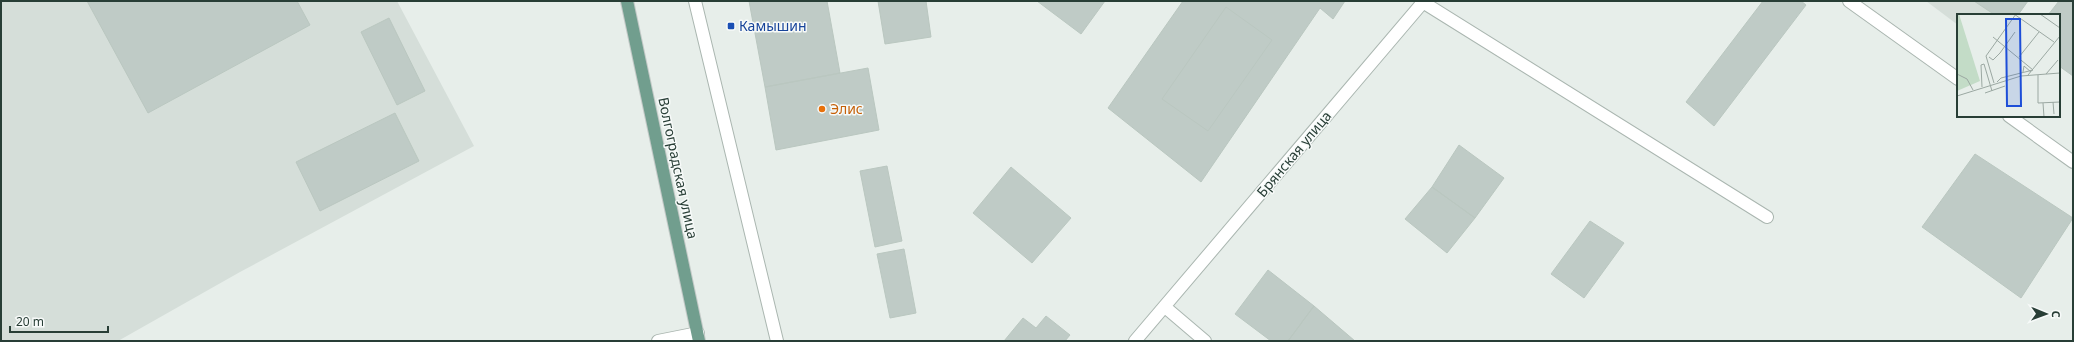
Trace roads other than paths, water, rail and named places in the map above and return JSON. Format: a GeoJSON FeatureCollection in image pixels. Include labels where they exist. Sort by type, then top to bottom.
{"type":"FeatureCollection","features":[{"type":"Feature","properties":{"kind":"main road","name":"Волгоградская улица"},"geometry":{"type":"LineString","coordinates":[[627,1],[698,337]]}},
{"type":"Feature","properties":{"kind":"street"},"geometry":{"type":"LineString","coordinates":[[695,1],[777,341]]}},
{"type":"Feature","properties":{"kind":"street"},"geometry":{"type":"LineString","coordinates":[[1849,1],[1957,78]]}},
{"type":"Feature","properties":{"kind":"street"},"geometry":{"type":"LineString","coordinates":[[1423,2],[1767,217]]}},
{"type":"Feature","properties":{"kind":"street","name":"Брянская улица"},"geometry":{"type":"LineString","coordinates":[[1135,341],[1423,2]]}},
{"type":"Feature","properties":{"kind":"street"},"geometry":{"type":"LineString","coordinates":[[2010,117],[2073,162]]}},
{"type":"Feature","properties":{"kind":"street"},"geometry":{"type":"LineString","coordinates":[[1165,307],[1205,341]]}},
{"type":"Feature","properties":{"kind":"street"},"geometry":{"type":"LineString","coordinates":[[658,341],[698,337]]}},
{"type":"Feature","properties":{"kind":"place","name":"Камышин"},"geometry":{"type":"Point","coordinates":[731,26]}},
{"type":"Feature","properties":{"kind":"place","name":"Элис"},"geometry":{"type":"Point","coordinates":[822,109]}}]}
